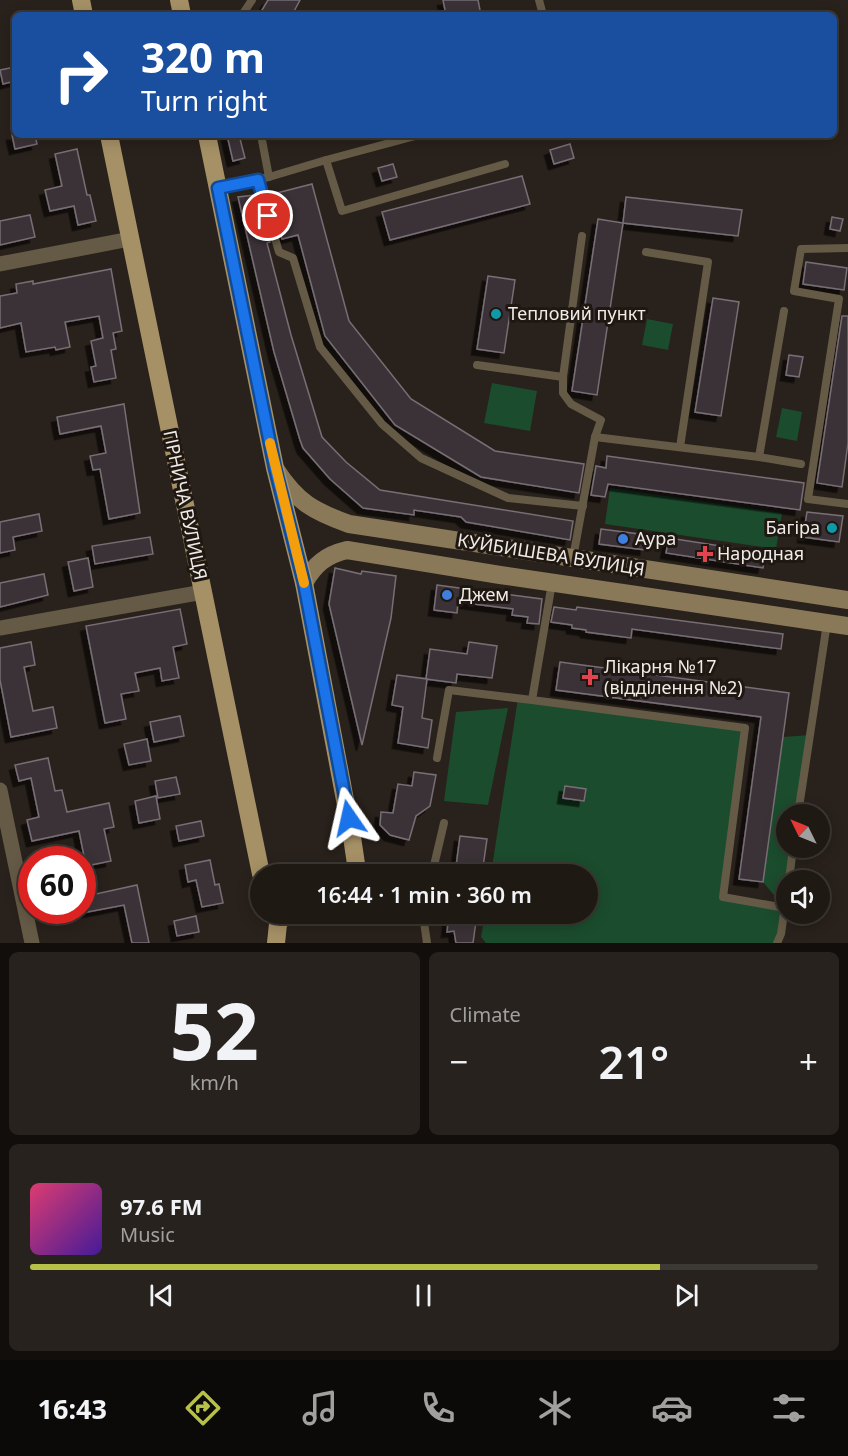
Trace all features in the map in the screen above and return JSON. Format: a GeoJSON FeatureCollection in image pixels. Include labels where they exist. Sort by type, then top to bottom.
{"type":"FeatureCollection","features":[{"type":"Feature","properties":{"kind":"main road","name":"ГІРНИЧА ВУЛИЦЯ"},"geometry":{"type":"LineString","coordinates":[[110,138],[259,864]]}},
{"type":"Feature","properties":{"kind":"main road"},"geometry":{"type":"LineString","coordinates":[[208,138],[275,468],[304,583],[356,864]]}},
{"type":"Feature","properties":{"kind":"main road","name":"КУЙБИШЕВА ВУЛИЦЯ"},"geometry":{"type":"LineString","coordinates":[[275,468],[289,490],[309,507],[349,524],[848,596]]}},
{"type":"Feature","properties":{"kind":"main road"},"geometry":{"type":"LineString","coordinates":[[304,583],[321,560],[347,550],[340,542],[339,536],[340,530],[349,524]]}},
{"type":"Feature","properties":{"kind":"main road","name":"КУЙБИШЕВА ВУЛИЦЯ"},"geometry":{"type":"LineString","coordinates":[[347,550],[848,626]]}},
{"type":"Feature","properties":{"kind":"main road"},"geometry":{"type":"LineString","coordinates":[[271,924],[276,943]]}},
{"type":"Feature","properties":{"kind":"main road"},"geometry":{"type":"LineString","coordinates":[[276,943],[279,924]]}},
{"type":"Feature","properties":{"kind":"street"},"geometry":{"type":"LineString","coordinates":[[0,264],[130,239]]}},
{"type":"Feature","properties":{"kind":"street"},"geometry":{"type":"LineString","coordinates":[[0,628],[203,592]]}},
{"type":"Feature","properties":{"kind":"street"},"geometry":{"type":"LineString","coordinates":[[0,790],[32,943]]}},
{"type":"Feature","properties":{"kind":"lane"},"geometry":{"type":"LineString","coordinates":[[262,138],[270,177]]}},
{"type":"Feature","properties":{"kind":"lane"},"geometry":{"type":"LineString","coordinates":[[218,188],[270,177],[407,138]]}},
{"type":"Feature","properties":{"kind":"lane"},"geometry":{"type":"LineString","coordinates":[[326,160],[342,211],[505,164]]}},
{"type":"Feature","properties":{"kind":"lane"},"geometry":{"type":"LineString","coordinates":[[258,180],[279,252],[293,258],[320,346],[382,424],[421,458],[508,498],[583,506]]}},
{"type":"Feature","properties":{"kind":"lane"},"geometry":{"type":"LineString","coordinates":[[573,558],[595,437],[601,420],[572,404],[563,393],[563,377],[582,236]]}},
{"type":"Feature","properties":{"kind":"lane"},"geometry":{"type":"LineString","coordinates":[[848,248],[801,249],[794,291],[839,298],[808,499],[848,504]]}},
{"type":"Feature","properties":{"kind":"lane"},"geometry":{"type":"LineString","coordinates":[[646,252],[708,262],[680,447]]}},
{"type":"Feature","properties":{"kind":"lane"},"geometry":{"type":"LineString","coordinates":[[759,457],[784,311]]}},
{"type":"Feature","properties":{"kind":"lane"},"geometry":{"type":"LineString","coordinates":[[477,366],[563,377]]}},
{"type":"Feature","properties":{"kind":"lane"},"geometry":{"type":"LineString","coordinates":[[595,437],[801,464]]}},
{"type":"Feature","properties":{"kind":"lane"},"geometry":{"type":"LineString","coordinates":[[532,700],[552,582]]}},
{"type":"Feature","properties":{"kind":"lane"},"geometry":{"type":"LineString","coordinates":[[800,804],[827,623]]}},
{"type":"Feature","properties":{"kind":"lane"},"geometry":{"type":"LineString","coordinates":[[437,758],[449,690],[745,728],[723,897],[776,902]]}},
{"type":"Feature","properties":{"kind":"lane"},"geometry":{"type":"LineString","coordinates":[[434,864],[444,823]]}},
{"type":"Feature","properties":{"kind":"lane"},"geometry":{"type":"LineString","coordinates":[[423,924],[428,943]]}},
{"type":"Feature","properties":{"kind":"lane"},"geometry":{"type":"LineString","coordinates":[[777,943],[782,924]]}},
{"type":"Feature","properties":{"kind":"green space"},"geometry":{"type":"Polygon","coordinates":[[[647,319],[673,324],[668,350],[642,345],[647,319]]]}},
{"type":"Feature","properties":{"kind":"green space"},"geometry":{"type":"Polygon","coordinates":[[[492,383],[537,391],[530,431],[484,423],[492,383]]]}},
{"type":"Feature","properties":{"kind":"green space"},"geometry":{"type":"Polygon","coordinates":[[[782,408],[802,412],[797,441],[776,437],[782,408]]]}},
{"type":"Feature","properties":{"kind":"green space"},"geometry":{"type":"Polygon","coordinates":[[[610,488],[782,513],[776,549],[605,524],[610,488]]]}},
{"type":"Feature","properties":{"kind":"green space"},"geometry":{"type":"Polygon","coordinates":[[[518,698],[745,728],[723,897],[776,906],[776,924],[781,924],[777,943],[486,943],[481,937],[483,924],[598,924],[598,864],[493,864],[518,698]]]}},
{"type":"Feature","properties":{"kind":"green space"},"geometry":{"type":"Polygon","coordinates":[[[508,708],[488,805],[444,801],[456,712],[508,708]]]}},
{"type":"Feature","properties":{"kind":"green space"},"geometry":{"type":"Polygon","coordinates":[[[810,735],[800,804],[776,804],[776,858],[791,858],[788,870],[776,870],[776,897],[763,882],[783,737],[810,735]]]}},
{"type":"Feature","properties":{"kind":"building"},"geometry":{"type":"Polygon","coordinates":[[[268,0],[300,0],[294,12],[261,12],[268,0]]]}},
{"type":"Feature","properties":{"kind":"building"},"geometry":{"type":"Polygon","coordinates":[[[443,0],[478,0],[480,12],[445,12],[443,0]]]}},
{"type":"Feature","properties":{"kind":"building"},"geometry":{"type":"Polygon","coordinates":[[[12,68],[12,82],[3,84],[0,70],[12,68]]]}},
{"type":"Feature","properties":{"kind":"building"},"geometry":{"type":"Polygon","coordinates":[[[13,138],[36,138],[37,144],[15,149],[13,138]]]}},
{"type":"Feature","properties":{"kind":"building"},"geometry":{"type":"Polygon","coordinates":[[[228,138],[240,138],[245,158],[233,161],[228,138]]]}},
{"type":"Feature","properties":{"kind":"building"},"geometry":{"type":"Polygon","coordinates":[[[570,144],[574,158],[554,164],[550,150],[570,144]]]}},
{"type":"Feature","properties":{"kind":"building"},"geometry":{"type":"Polygon","coordinates":[[[77,149],[87,195],[90,195],[96,221],[78,225],[74,206],[50,211],[45,190],[62,186],[55,154],[77,149]]]}},
{"type":"Feature","properties":{"kind":"building"},"geometry":{"type":"Polygon","coordinates":[[[393,164],[397,177],[382,181],[378,168],[393,164]]]}},
{"type":"Feature","properties":{"kind":"building"},"geometry":{"type":"Polygon","coordinates":[[[522,176],[530,204],[390,240],[382,212],[522,176]]]}},
{"type":"Feature","properties":{"kind":"building"},"geometry":{"type":"Polygon","coordinates":[[[312,184],[349,321],[411,399],[495,451],[584,464],[579,493],[481,477],[395,425],[325,336],[298,235],[282,239],[269,195],[312,184]]]}},
{"type":"Feature","properties":{"kind":"building"},"geometry":{"type":"Polygon","coordinates":[[[255,195],[270,242],[267,243],[291,335],[322,437],[346,462],[380,490],[573,521],[570,540],[466,522],[461,517],[414,510],[414,515],[363,508],[330,479],[303,448],[274,352],[238,197],[255,195]]]}},
{"type":"Feature","properties":{"kind":"building"},"geometry":{"type":"Polygon","coordinates":[[[626,197],[742,210],[738,236],[623,223],[626,197]]]}},
{"type":"Feature","properties":{"kind":"building"},"geometry":{"type":"Polygon","coordinates":[[[30,215],[35,237],[0,245],[0,221],[30,215]]]}},
{"type":"Feature","properties":{"kind":"building"},"geometry":{"type":"Polygon","coordinates":[[[832,217],[843,219],[840,231],[830,229],[832,217]]]}},
{"type":"Feature","properties":{"kind":"building"},"geometry":{"type":"Polygon","coordinates":[[[598,219],[623,223],[597,395],[572,391],[598,219]]]}},
{"type":"Feature","properties":{"kind":"building"},"geometry":{"type":"Polygon","coordinates":[[[806,262],[847,268],[844,290],[803,284],[806,262]]]}},
{"type":"Feature","properties":{"kind":"building"},"geometry":{"type":"Polygon","coordinates":[[[111,269],[122,331],[113,333],[116,349],[111,350],[116,378],[94,382],[91,367],[96,366],[91,341],[103,338],[99,316],[65,322],[70,347],[56,350],[55,347],[26,352],[21,323],[0,328],[0,296],[17,293],[16,284],[33,281],[33,284],[111,269]]]}},
{"type":"Feature","properties":{"kind":"building","name":"Тепловий пункт"},"geometry":{"type":"Polygon","coordinates":[[[488,276],[515,280],[504,353],[477,349],[488,276]]]}},
{"type":"Feature","properties":{"kind":"building"},"geometry":{"type":"Polygon","coordinates":[[[713,298],[739,302],[721,416],[695,412],[713,298]]]}},
{"type":"Feature","properties":{"kind":"building"},"geometry":{"type":"Polygon","coordinates":[[[842,316],[848,316],[848,443],[842,487],[817,483],[842,316]]]}},
{"type":"Feature","properties":{"kind":"building"},"geometry":{"type":"Polygon","coordinates":[[[789,355],[803,357],[799,377],[786,375],[789,355]]]}},
{"type":"Feature","properties":{"kind":"building"},"geometry":{"type":"Polygon","coordinates":[[[124,404],[140,513],[109,519],[100,469],[93,470],[90,456],[106,453],[101,426],[60,434],[57,417],[124,404]]]}},
{"type":"Feature","properties":{"kind":"building"},"geometry":{"type":"Polygon","coordinates":[[[607,456],[804,483],[800,510],[608,484],[605,497],[591,495],[596,466],[606,468],[607,456]]]}},
{"type":"Feature","properties":{"kind":"building"},"geometry":{"type":"Polygon","coordinates":[[[807,512],[843,516],[839,542],[803,537],[807,512]]]}},
{"type":"Feature","properties":{"kind":"building"},"geometry":{"type":"Polygon","coordinates":[[[39,514],[42,531],[13,537],[15,550],[0,553],[0,522],[39,514]]]}},
{"type":"Feature","properties":{"kind":"building","name":"Аура"},"geometry":{"type":"Polygon","coordinates":[[[601,529],[647,535],[645,550],[599,544],[601,529]]]}},
{"type":"Feature","properties":{"kind":"building"},"geometry":{"type":"Polygon","coordinates":[[[150,537],[153,554],[95,564],[92,546],[150,537]]]}},
{"type":"Feature","properties":{"kind":"building"},"geometry":{"type":"Polygon","coordinates":[[[669,538],[766,553],[763,568],[666,553],[669,538]]]}},
{"type":"Feature","properties":{"kind":"building"},"geometry":{"type":"Polygon","coordinates":[[[88,558],[93,587],[74,591],[68,562],[88,558]]]}},
{"type":"Feature","properties":{"kind":"building"},"geometry":{"type":"Polygon","coordinates":[[[335,568],[361,574],[362,571],[396,576],[391,618],[362,745],[329,604],[335,568]]]}},
{"type":"Feature","properties":{"kind":"building"},"geometry":{"type":"Polygon","coordinates":[[[44,574],[48,595],[0,607],[0,583],[44,574]]]}},
{"type":"Feature","properties":{"kind":"building"},"geometry":{"type":"Polygon","coordinates":[[[437,585],[542,599],[539,624],[527,623],[528,617],[512,615],[513,609],[458,602],[457,613],[434,610],[437,585]]]}},
{"type":"Feature","properties":{"kind":"building"},"geometry":{"type":"Polygon","coordinates":[[[554,607],[576,610],[577,607],[783,634],[781,649],[632,629],[631,638],[586,632],[586,630],[572,628],[572,625],[551,622],[554,607]]]}},
{"type":"Feature","properties":{"kind":"building"},"geometry":{"type":"Polygon","coordinates":[[[180,609],[187,644],[173,647],[179,678],[162,681],[160,668],[135,673],[139,691],[121,694],[126,719],[105,723],[86,626],[180,609]]]}},
{"type":"Feature","properties":{"kind":"building"},"geometry":{"type":"Polygon","coordinates":[[[31,642],[35,665],[24,667],[33,711],[53,707],[57,728],[11,737],[0,680],[0,648],[31,642]]]}},
{"type":"Feature","properties":{"kind":"building"},"geometry":{"type":"Polygon","coordinates":[[[469,642],[497,646],[492,678],[457,674],[456,683],[426,679],[430,649],[467,654],[469,642]]]}},
{"type":"Feature","properties":{"kind":"building"},"geometry":{"type":"Polygon","coordinates":[[[560,662],[789,693],[763,882],[739,879],[761,717],[556,690],[560,662]]]}},
{"type":"Feature","properties":{"kind":"building"},"geometry":{"type":"Polygon","coordinates":[[[397,675],[427,679],[422,718],[432,720],[428,748],[398,743],[403,707],[392,705],[397,675]]]}},
{"type":"Feature","properties":{"kind":"building"},"geometry":{"type":"Polygon","coordinates":[[[180,716],[184,736],[154,742],[150,722],[180,716]]]}},
{"type":"Feature","properties":{"kind":"building"},"geometry":{"type":"Polygon","coordinates":[[[147,739],[151,761],[129,765],[124,744],[147,739]]]}},
{"type":"Feature","properties":{"kind":"building"},"geometry":{"type":"Polygon","coordinates":[[[48,758],[55,791],[62,790],[67,812],[109,803],[114,827],[104,829],[111,861],[96,864],[96,846],[82,846],[79,831],[32,841],[27,820],[39,817],[31,778],[19,781],[15,765],[48,758]]]}},
{"type":"Feature","properties":{"kind":"building"},"geometry":{"type":"Polygon","coordinates":[[[414,772],[436,775],[430,806],[416,816],[409,840],[390,835],[380,825],[381,812],[393,813],[398,784],[412,786],[414,772]]]}},
{"type":"Feature","properties":{"kind":"building"},"geometry":{"type":"Polygon","coordinates":[[[176,777],[180,794],[158,798],[155,781],[176,777]]]}},
{"type":"Feature","properties":{"kind":"building"},"geometry":{"type":"Polygon","coordinates":[[[565,786],[586,789],[584,801],[563,798],[565,786]]]}},
{"type":"Feature","properties":{"kind":"building"},"geometry":{"type":"Polygon","coordinates":[[[156,796],[160,819],[139,823],[135,801],[156,796]]]}},
{"type":"Feature","properties":{"kind":"building"},"geometry":{"type":"Polygon","coordinates":[[[201,821],[204,836],[179,841],[176,826],[201,821]]]}},
{"type":"Feature","properties":{"kind":"building"},"geometry":{"type":"Polygon","coordinates":[[[460,836],[487,839],[483,864],[456,864],[460,836]]]}},
{"type":"Feature","properties":{"kind":"building"},"geometry":{"type":"Polygon","coordinates":[[[210,860],[215,885],[219,884],[223,903],[202,907],[196,880],[188,882],[185,865],[210,860]]]}},
{"type":"Feature","properties":{"kind":"building"},"geometry":{"type":"Polygon","coordinates":[[[137,885],[149,943],[132,943],[124,905],[96,910],[96,894],[137,885]]]}},
{"type":"Feature","properties":{"kind":"building"},"geometry":{"type":"Polygon","coordinates":[[[196,916],[199,932],[177,936],[174,921],[196,916]]]}},
{"type":"Feature","properties":{"kind":"building"},"geometry":{"type":"Polygon","coordinates":[[[448,924],[476,924],[473,943],[456,943],[454,931],[447,932],[448,924]]]}},
{"type":"Feature","properties":{"kind":"slow traffic"},"geometry":{"type":"LineString","coordinates":[[270,443],[304,583]]}},
{"type":"Feature","properties":{"kind":"place","name":"Тепловий пункт"},"geometry":{"type":"Point","coordinates":[496,314]}},
{"type":"Feature","properties":{"kind":"place","name":"Багіра"},"geometry":{"type":"Point","coordinates":[832,528]}},
{"type":"Feature","properties":{"kind":"place","name":"Аура"},"geometry":{"type":"Point","coordinates":[623,539]}},
{"type":"Feature","properties":{"kind":"place","name":"Народная"},"geometry":{"type":"Point","coordinates":[705,554]}},
{"type":"Feature","properties":{"kind":"place","name":"Джем"},"geometry":{"type":"Point","coordinates":[447,595]}},
{"type":"Feature","properties":{"kind":"place","name":"Лікарня №17 (відділення №2)"},"geometry":{"type":"Point","coordinates":[590,677]}},
{"type":"Feature","properties":{"kind":"route"},"geometry":{"type":"LineString","coordinates":[[268,216],[258,180],[218,188],[275,468],[304,583],[349,818]]}}]}
